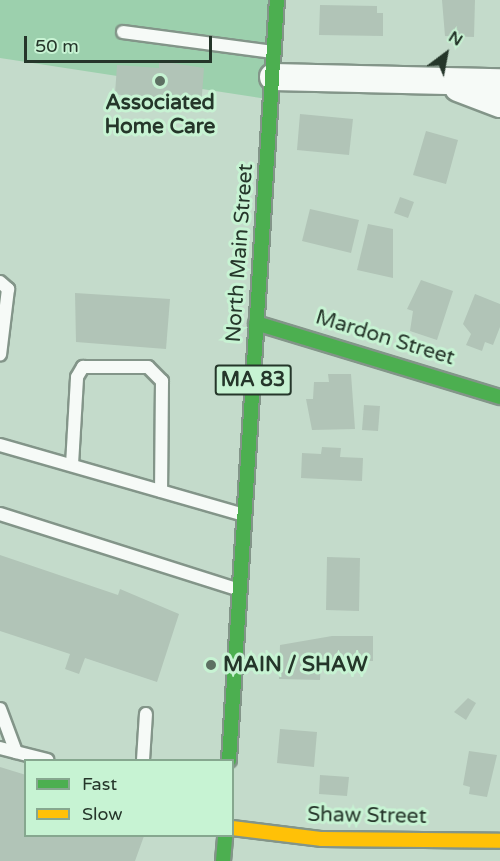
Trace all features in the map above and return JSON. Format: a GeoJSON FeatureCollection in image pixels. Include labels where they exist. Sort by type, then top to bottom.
{"type":"FeatureCollection","features":[{"type":"Feature","properties":{"kind":"main road","name":"North Main Street"},"geometry":{"type":"LineString","coordinates":[[229,759],[277,0]]}},
{"type":"Feature","properties":{"kind":"main road","name":"Mardon Street"},"geometry":{"type":"LineString","coordinates":[[256,323],[500,397]]}},
{"type":"Feature","properties":{"kind":"main road","name":"Shaw Street"},"geometry":{"type":"LineString","coordinates":[[234,828],[322,838],[500,841]]}},
{"type":"Feature","properties":{"kind":"main road"},"geometry":{"type":"LineString","coordinates":[[223,861],[225,837]]}},
{"type":"Feature","properties":{"kind":"street"},"geometry":{"type":"LineString","coordinates":[[273,77],[449,85],[500,82]]}},
{"type":"Feature","properties":{"kind":"street"},"geometry":{"type":"LineString","coordinates":[[449,85],[500,104]]}},
{"type":"Feature","properties":{"kind":"lane"},"geometry":{"type":"LineString","coordinates":[[123,32],[274,52]]}},
{"type":"Feature","properties":{"kind":"lane"},"geometry":{"type":"LineString","coordinates":[[0,282],[8,289],[0,354]]}},
{"type":"Feature","properties":{"kind":"lane"},"geometry":{"type":"LineString","coordinates":[[72,465],[77,377],[83,367],[148,367],[162,381],[162,491]]}},
{"type":"Feature","properties":{"kind":"lane"},"geometry":{"type":"LineString","coordinates":[[0,445],[245,515]]}},
{"type":"Feature","properties":{"kind":"lane"},"geometry":{"type":"LineString","coordinates":[[0,514],[240,591]]}},
{"type":"Feature","properties":{"kind":"lane"},"geometry":{"type":"LineString","coordinates":[[0,709],[16,752]]}},
{"type":"Feature","properties":{"kind":"lane"},"geometry":{"type":"LineString","coordinates":[[143,759],[146,714]]}},
{"type":"Feature","properties":{"kind":"lane"},"geometry":{"type":"LineString","coordinates":[[0,748],[43,759]]}},
{"type":"Feature","properties":{"kind":"green space"},"geometry":{"type":"Polygon","coordinates":[[[0,0],[274,0],[267,99],[0,58],[0,0]]]}},
{"type":"Feature","properties":{"kind":"building"},"geometry":{"type":"Polygon","coordinates":[[[442,0],[475,0],[474,37],[445,36],[442,0]]]}},
{"type":"Feature","properties":{"kind":"building"},"geometry":{"type":"Polygon","coordinates":[[[320,5],[377,6],[377,13],[383,13],[383,36],[319,35],[320,5]]]}},
{"type":"Feature","properties":{"kind":"building","name":"Associated Home Care"},"geometry":{"type":"Polygon","coordinates":[[[159,61],[204,68],[201,108],[115,94],[117,65],[159,68],[159,61]]]}},
{"type":"Feature","properties":{"kind":"building"},"geometry":{"type":"Polygon","coordinates":[[[300,114],[353,119],[349,155],[297,150],[300,114]]]}},
{"type":"Feature","properties":{"kind":"building"},"geometry":{"type":"Polygon","coordinates":[[[426,131],[458,140],[446,184],[413,175],[426,131]]]}},
{"type":"Feature","properties":{"kind":"building"},"geometry":{"type":"Polygon","coordinates":[[[400,197],[414,202],[408,218],[394,213],[400,197]]]}},
{"type":"Feature","properties":{"kind":"building"},"geometry":{"type":"Polygon","coordinates":[[[310,209],[359,220],[351,253],[302,241],[310,209]]]}},
{"type":"Feature","properties":{"kind":"building"},"geometry":{"type":"Polygon","coordinates":[[[368,224],[393,229],[393,278],[357,270],[368,224]]]}},
{"type":"Feature","properties":{"kind":"building"},"geometry":{"type":"Polygon","coordinates":[[[421,280],[453,291],[437,340],[410,331],[413,311],[407,309],[421,280]]]}},
{"type":"Feature","properties":{"kind":"building"},"geometry":{"type":"Polygon","coordinates":[[[75,293],[170,299],[166,349],[76,342],[75,293]]]}},
{"type":"Feature","properties":{"kind":"building"},"geometry":{"type":"Polygon","coordinates":[[[475,294],[500,304],[500,327],[493,345],[485,342],[482,351],[466,345],[471,334],[463,324],[475,294]]]}},
{"type":"Feature","properties":{"kind":"building"},"geometry":{"type":"Polygon","coordinates":[[[328,374],[351,374],[355,429],[312,430],[306,399],[313,399],[314,382],[329,382],[328,374]]]}},
{"type":"Feature","properties":{"kind":"building"},"geometry":{"type":"Polygon","coordinates":[[[364,405],[380,406],[378,431],[362,430],[364,405]]]}},
{"type":"Feature","properties":{"kind":"building"},"geometry":{"type":"Polygon","coordinates":[[[322,447],[341,448],[340,457],[363,458],[362,481],[301,478],[302,453],[321,454],[322,447]]]}},
{"type":"Feature","properties":{"kind":"building"},"geometry":{"type":"Polygon","coordinates":[[[0,555],[118,595],[120,589],[179,614],[157,682],[85,658],[79,674],[65,669],[70,654],[0,631],[0,555]]]}},
{"type":"Feature","properties":{"kind":"building"},"geometry":{"type":"Polygon","coordinates":[[[327,557],[360,558],[359,611],[326,610],[327,557]]]}},
{"type":"Feature","properties":{"kind":"building"},"geometry":{"type":"Polygon","coordinates":[[[332,636],[373,636],[373,661],[321,661],[320,680],[279,679],[280,645],[332,636]]]}},
{"type":"Feature","properties":{"kind":"building"},"geometry":{"type":"Polygon","coordinates":[[[468,698],[476,703],[466,720],[454,712],[468,698]]]}},
{"type":"Feature","properties":{"kind":"building"},"geometry":{"type":"Polygon","coordinates":[[[280,729],[317,732],[314,767],[277,763],[280,729]]]}},
{"type":"Feature","properties":{"kind":"building"},"geometry":{"type":"Polygon","coordinates":[[[469,751],[497,755],[487,797],[469,794],[470,787],[463,785],[469,751]]]}},
{"type":"Feature","properties":{"kind":"building"},"geometry":{"type":"Polygon","coordinates":[[[0,767],[24,774],[24,837],[144,837],[135,861],[0,861],[0,767]]]}},
{"type":"Feature","properties":{"kind":"building"},"geometry":{"type":"Polygon","coordinates":[[[320,775],[349,777],[347,796],[319,794],[320,775]]]}},
{"type":"Feature","properties":{"kind":"traffic: fast"},"geometry":{"type":"LineString","coordinates":[[229,759],[277,0]]}},
{"type":"Feature","properties":{"kind":"traffic: fast"},"geometry":{"type":"LineString","coordinates":[[256,323],[500,397]]}},
{"type":"Feature","properties":{"kind":"traffic: fast"},"geometry":{"type":"LineString","coordinates":[[223,861],[225,837]]}},
{"type":"Feature","properties":{"kind":"traffic: slow"},"geometry":{"type":"LineString","coordinates":[[234,828],[322,839],[500,841]]}},
{"type":"Feature","properties":{"kind":"place","name":"Associated Home Care"},"geometry":{"type":"Point","coordinates":[160,81]}},
{"type":"Feature","properties":{"kind":"place","name":"MAIN / SHAW"},"geometry":{"type":"Point","coordinates":[211,665]}}]}
